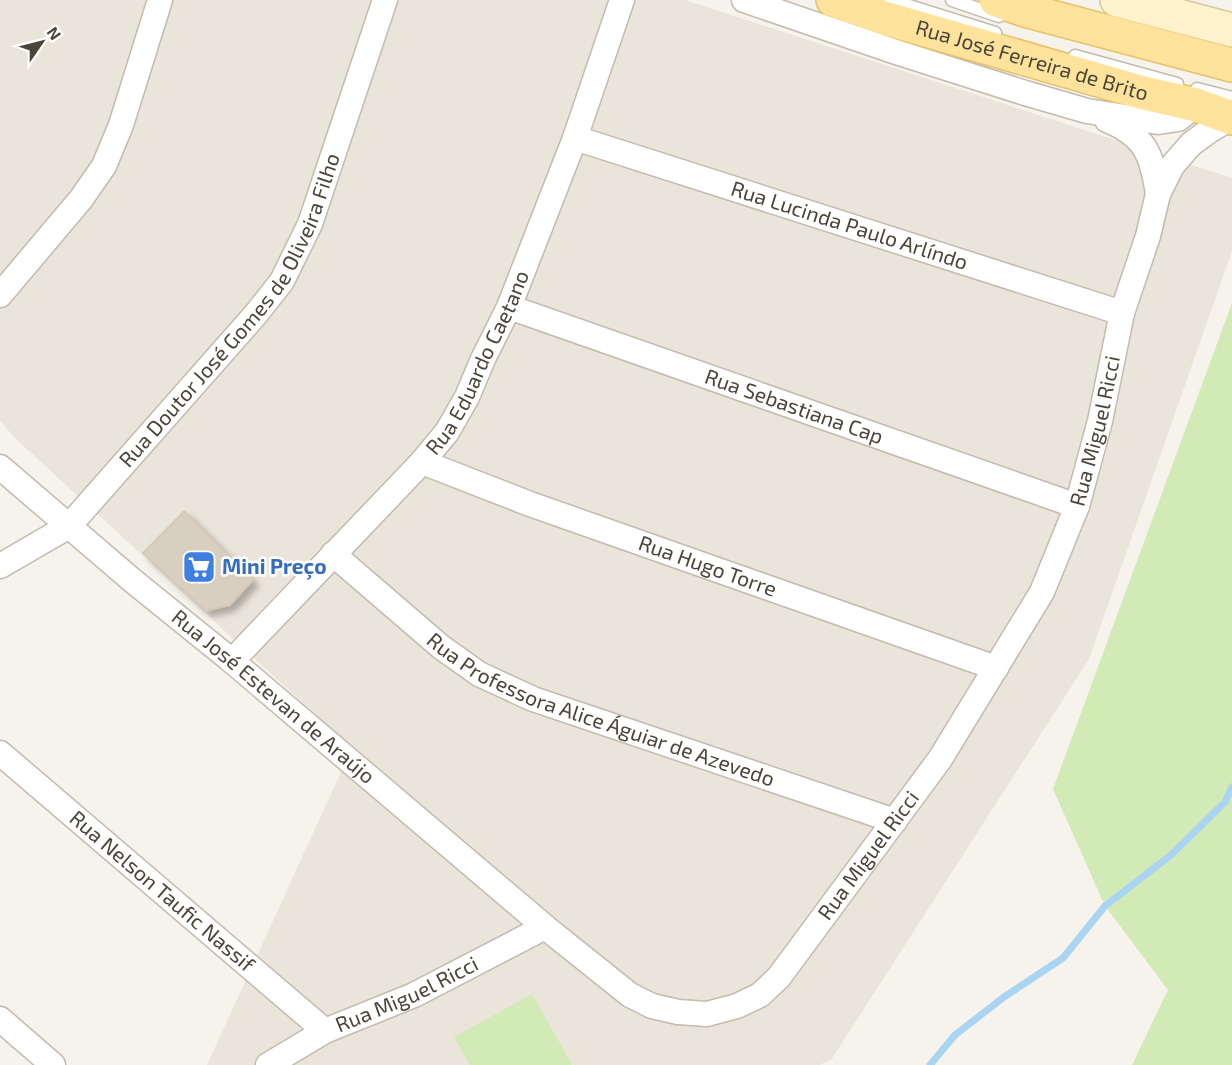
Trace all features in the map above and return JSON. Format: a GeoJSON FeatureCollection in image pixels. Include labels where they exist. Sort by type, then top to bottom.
{"type":"FeatureCollection","features":[{"type":"Feature","properties":{"kind":"main road","name":"Rua José Ferreira de Brito"},"geometry":{"type":"LineString","coordinates":[[833,0],[893,21],[1140,92],[1232,111]]}},
{"type":"Feature","properties":{"kind":"main road"},"geometry":{"type":"LineString","coordinates":[[1002,10],[1025,10],[1232,64]]}},
{"type":"Feature","properties":{"kind":"street"},"geometry":{"type":"LineString","coordinates":[[0,295],[81,199],[104,166],[121,125],[160,0]]}},
{"type":"Feature","properties":{"kind":"street","name":"Rua Doutor José Gomes de Oliveira Filho"},"geometry":{"type":"LineString","coordinates":[[0,566],[69,526],[256,314],[282,281],[310,224],[385,0]]}},
{"type":"Feature","properties":{"kind":"street","name":"Rua Eduardo Caetano"},"geometry":{"type":"LineString","coordinates":[[232,661],[422,462],[447,432],[467,397],[509,307],[575,138],[622,0]]}},
{"type":"Feature","properties":{"kind":"street"},"geometry":{"type":"LineString","coordinates":[[744,0],[906,55],[1087,111],[1158,122],[1178,119],[1196,105]]}},
{"type":"Feature","properties":{"kind":"street"},"geometry":{"type":"LineString","coordinates":[[1117,0],[1232,30]]}},
{"type":"Feature","properties":{"kind":"street","name":"Rua Miguel Ricci"},"geometry":{"type":"LineString","coordinates":[[1087,111],[1120,125],[1141,141],[1154,169],[1158,194]]}},
{"type":"Feature","properties":{"kind":"street","name":"Rua Miguel Ricci"},"geometry":{"type":"LineString","coordinates":[[268,1065],[325,1031],[414,995],[545,927],[630,995],[652,1006],[678,1012],[707,1014],[737,1006],[760,995],[779,977],[940,759],[1042,592],[1077,506],[1100,422],[1122,313],[1148,236],[1158,194],[1172,166],[1191,144],[1232,111]]}},
{"type":"Feature","properties":{"kind":"street","name":"Rua Lucinda Paulo Arlíndo"},"geometry":{"type":"LineString","coordinates":[[575,138],[1122,313]]}},
{"type":"Feature","properties":{"kind":"street","name":"Rua Sebastiana Cap"},"geometry":{"type":"LineString","coordinates":[[509,307],[1077,506]]}},
{"type":"Feature","properties":{"kind":"street","name":"Rua Hugo Torre"},"geometry":{"type":"LineString","coordinates":[[422,462],[530,504],[996,668]]}},
{"type":"Feature","properties":{"kind":"street","name":"Rua José Estevan de Araújo"},"geometry":{"type":"LineString","coordinates":[[0,467],[545,927]]}},
{"type":"Feature","properties":{"kind":"street","name":"Rua Professora Alice Águiar de Azevedo"},"geometry":{"type":"LineString","coordinates":[[333,554],[441,648],[479,674],[533,699],[895,821]]}},
{"type":"Feature","properties":{"kind":"street","name":"Rua Nelson Taufic Nassif"},"geometry":{"type":"LineString","coordinates":[[0,753],[325,1031]]}},
{"type":"Feature","properties":{"kind":"street"},"geometry":{"type":"LineString","coordinates":[[0,1019],[52,1065]]}},
{"type":"Feature","properties":{"kind":"lane"},"geometry":{"type":"LineString","coordinates":[[890,0],[1007,37]]}},
{"type":"Feature","properties":{"kind":"lane"},"geometry":{"type":"LineString","coordinates":[[951,0],[1002,10]]}},
{"type":"Feature","properties":{"kind":"lane"},"geometry":{"type":"LineString","coordinates":[[1063,53],[1232,111]]}},
{"type":"Feature","properties":{"kind":"shaded area"},"geometry":{"type":"Polygon","coordinates":[[[0,0],[685,0],[1232,178],[1232,251],[1089,659],[831,1060],[819,1065],[207,1065],[352,748],[16,439],[0,421],[0,0]]]}},
{"type":"Feature","properties":{"kind":"green space"},"geometry":{"type":"Polygon","coordinates":[[[1232,303],[1232,1065],[1132,1065],[1168,990],[1105,906],[1053,789],[1232,303]]]}},
{"type":"Feature","properties":{"kind":"green space"},"geometry":{"type":"Polygon","coordinates":[[[532,994],[572,1065],[470,1065],[454,1037],[532,994]]]}},
{"type":"Feature","properties":{"kind":"building","name":"Mini Preço"},"geometry":{"type":"Polygon","coordinates":[[[184,511],[253,580],[230,605],[206,611],[143,553],[184,511]]]}},
{"type":"Feature","properties":{"kind":"waterway"},"geometry":{"type":"LineString","coordinates":[[930,1065],[955,1035],[1004,997],[1063,958],[1105,906],[1171,855],[1225,802],[1232,787]]}},
{"type":"Feature","properties":{"kind":"place","name":"Mini Preço"},"geometry":{"type":"Point","coordinates":[199,567]}}]}
